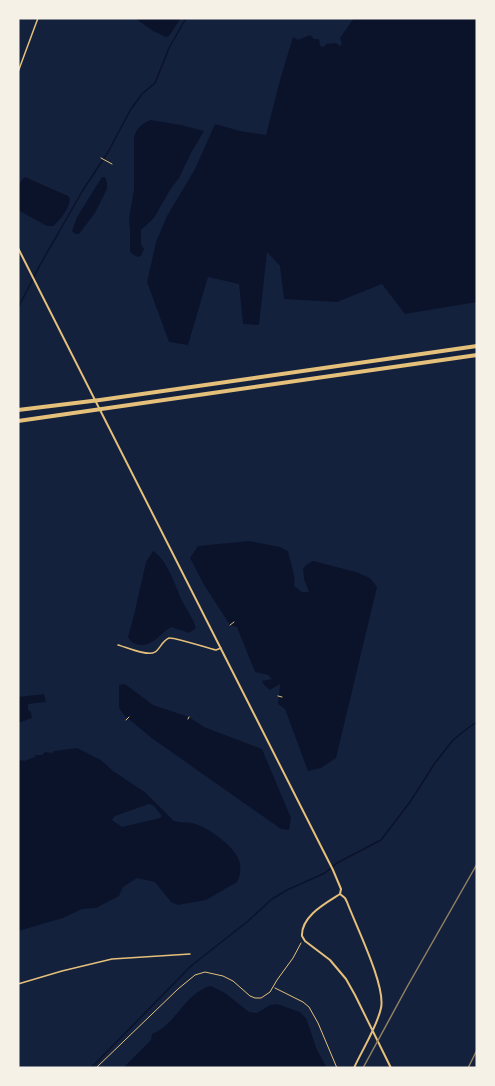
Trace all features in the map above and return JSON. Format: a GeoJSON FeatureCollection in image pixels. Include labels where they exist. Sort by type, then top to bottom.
{"type":"FeatureCollection","features":[{"type":"Feature","properties":{"kind":"highway"},"geometry":{"type":"LineString","coordinates":[[18,410],[477,346]]}},
{"type":"Feature","properties":{"kind":"highway"},"geometry":{"type":"LineString","coordinates":[[18,421],[477,355]]}},
{"type":"Feature","properties":{"kind":"street"},"geometry":{"type":"LineString","coordinates":[[18,72],[38,18]]}},
{"type":"Feature","properties":{"kind":"street"},"geometry":{"type":"LineString","coordinates":[[18,248],[341,887],[340,894],[315,911],[302,930],[302,936],[330,960],[351,987],[391,1068]]}},
{"type":"Feature","properties":{"kind":"street"},"geometry":{"type":"LineString","coordinates":[[118,645],[151,654],[155,653],[167,639],[174,638],[216,650],[221,648]]}},
{"type":"Feature","properties":{"kind":"street"},"geometry":{"type":"LineString","coordinates":[[340,894],[347,902],[374,971],[382,1000],[378,1018],[354,1068]]}},
{"type":"Feature","properties":{"kind":"street"},"geometry":{"type":"LineString","coordinates":[[18,984],[112,959],[190,954]]}},
{"type":"Feature","properties":{"kind":"street"},"geometry":{"type":"LineString","coordinates":[[152,957],[152,962]]}},
{"type":"Feature","properties":{"kind":"lane"},"geometry":{"type":"LineString","coordinates":[[101,158],[112,164]]}},
{"type":"Feature","properties":{"kind":"path"},"geometry":{"type":"LineString","coordinates":[[230,625],[234,622]]}},
{"type":"Feature","properties":{"kind":"path"},"geometry":{"type":"LineString","coordinates":[[278,696],[282,697]]}},
{"type":"Feature","properties":{"kind":"path"},"geometry":{"type":"LineString","coordinates":[[126,720],[129,717]]}},
{"type":"Feature","properties":{"kind":"path"},"geometry":{"type":"LineString","coordinates":[[96,1068],[178,989],[197,974],[208,972],[226,978],[234,981],[250,996],[265,997],[293,958],[301,942]]}},
{"type":"Feature","properties":{"kind":"path"},"geometry":{"type":"LineString","coordinates":[[273,987],[309,1007],[337,1068]]}},
{"type":"Feature","properties":{"kind":"water"},"geometry":{"type":"Polygon","coordinates":[[[135,18],[181,18],[166,37],[135,18]]]}},
{"type":"Feature","properties":{"kind":"water"},"geometry":{"type":"Polygon","coordinates":[[[354,18],[477,18],[477,302],[405,314],[382,284],[337,302],[284,299],[280,266],[267,252],[259,325],[243,324],[239,284],[208,277],[188,345],[169,342],[147,282],[156,242],[167,216],[195,169],[215,124],[266,135],[293,37],[298,40],[310,35],[314,39],[319,39],[320,46],[336,43],[340,46],[342,44],[340,38],[354,18]]]}},
{"type":"Feature","properties":{"kind":"water"},"geometry":{"type":"Polygon","coordinates":[[[151,120],[204,131],[154,218],[141,230],[141,244],[144,249],[138,257],[130,251],[129,219],[134,189],[134,137],[140,126],[151,120]]]}},
{"type":"Feature","properties":{"kind":"water"},"geometry":{"type":"Polygon","coordinates":[[[25,177],[68,196],[70,199],[64,214],[53,226],[47,226],[18,210],[18,188],[25,177]]]}},
{"type":"Feature","properties":{"kind":"water"},"geometry":{"type":"Polygon","coordinates":[[[102,177],[105,177],[107,189],[95,213],[79,234],[75,234],[72,231],[77,217],[102,177]]]}},
{"type":"Feature","properties":{"kind":"water"},"geometry":{"type":"Polygon","coordinates":[[[249,541],[280,547],[288,551],[294,573],[294,586],[302,592],[309,592],[303,569],[313,561],[356,572],[370,578],[377,587],[336,758],[321,768],[308,771],[285,709],[278,704],[280,684],[270,690],[264,685],[262,681],[272,679],[268,675],[255,672],[237,627],[230,625],[204,585],[190,558],[198,546],[249,541]]]}},
{"type":"Feature","properties":{"kind":"water"},"geometry":{"type":"Polygon","coordinates":[[[153,551],[167,567],[196,628],[189,633],[171,627],[153,641],[140,645],[128,637],[146,562],[153,551]]]}},
{"type":"Feature","properties":{"kind":"water"},"geometry":{"type":"Polygon","coordinates":[[[125,684],[153,705],[189,717],[204,727],[262,749],[291,818],[289,830],[281,829],[153,739],[125,716],[119,708],[119,685],[125,684]]]}},
{"type":"Feature","properties":{"kind":"water"},"geometry":{"type":"Polygon","coordinates":[[[44,694],[46,702],[28,704],[32,718],[18,723],[18,697],[44,694]]]}},
{"type":"Feature","properties":{"kind":"water"},"geometry":{"type":"Polygon","coordinates":[[[77,748],[101,760],[146,793],[174,821],[198,825],[217,836],[234,851],[239,859],[240,869],[237,882],[206,900],[178,905],[171,902],[155,882],[137,878],[123,887],[119,896],[96,908],[82,909],[63,918],[18,931],[18,763],[20,760],[24,761],[35,755],[77,748]],[[149,804],[115,816],[112,820],[122,827],[160,818],[162,816],[154,806],[149,804]]]}},
{"type":"Feature","properties":{"kind":"water"},"geometry":{"type":"Polygon","coordinates":[[[211,986],[225,993],[249,1012],[257,1013],[270,1005],[277,1004],[300,1012],[306,1018],[317,1050],[327,1068],[123,1068],[151,1040],[152,1034],[168,1024],[187,1001],[202,989],[211,986]]]}},
{"type":"Feature","properties":{"kind":"waterway"},"geometry":{"type":"LineString","coordinates":[[18,308],[40,265],[131,109],[142,94],[155,83],[169,48],[186,18]]}},
{"type":"Feature","properties":{"kind":"waterway"},"geometry":{"type":"LineString","coordinates":[[91,1068],[191,966],[272,899],[325,873],[337,863],[381,840],[453,740],[477,722]]}},
{"type":"Feature","properties":{"kind":"railway"},"geometry":{"type":"LineString","coordinates":[[363,1068],[477,864]]}},
{"type":"Feature","properties":{"kind":"railway"},"geometry":{"type":"LineString","coordinates":[[468,1068],[477,1050]]}}]}
